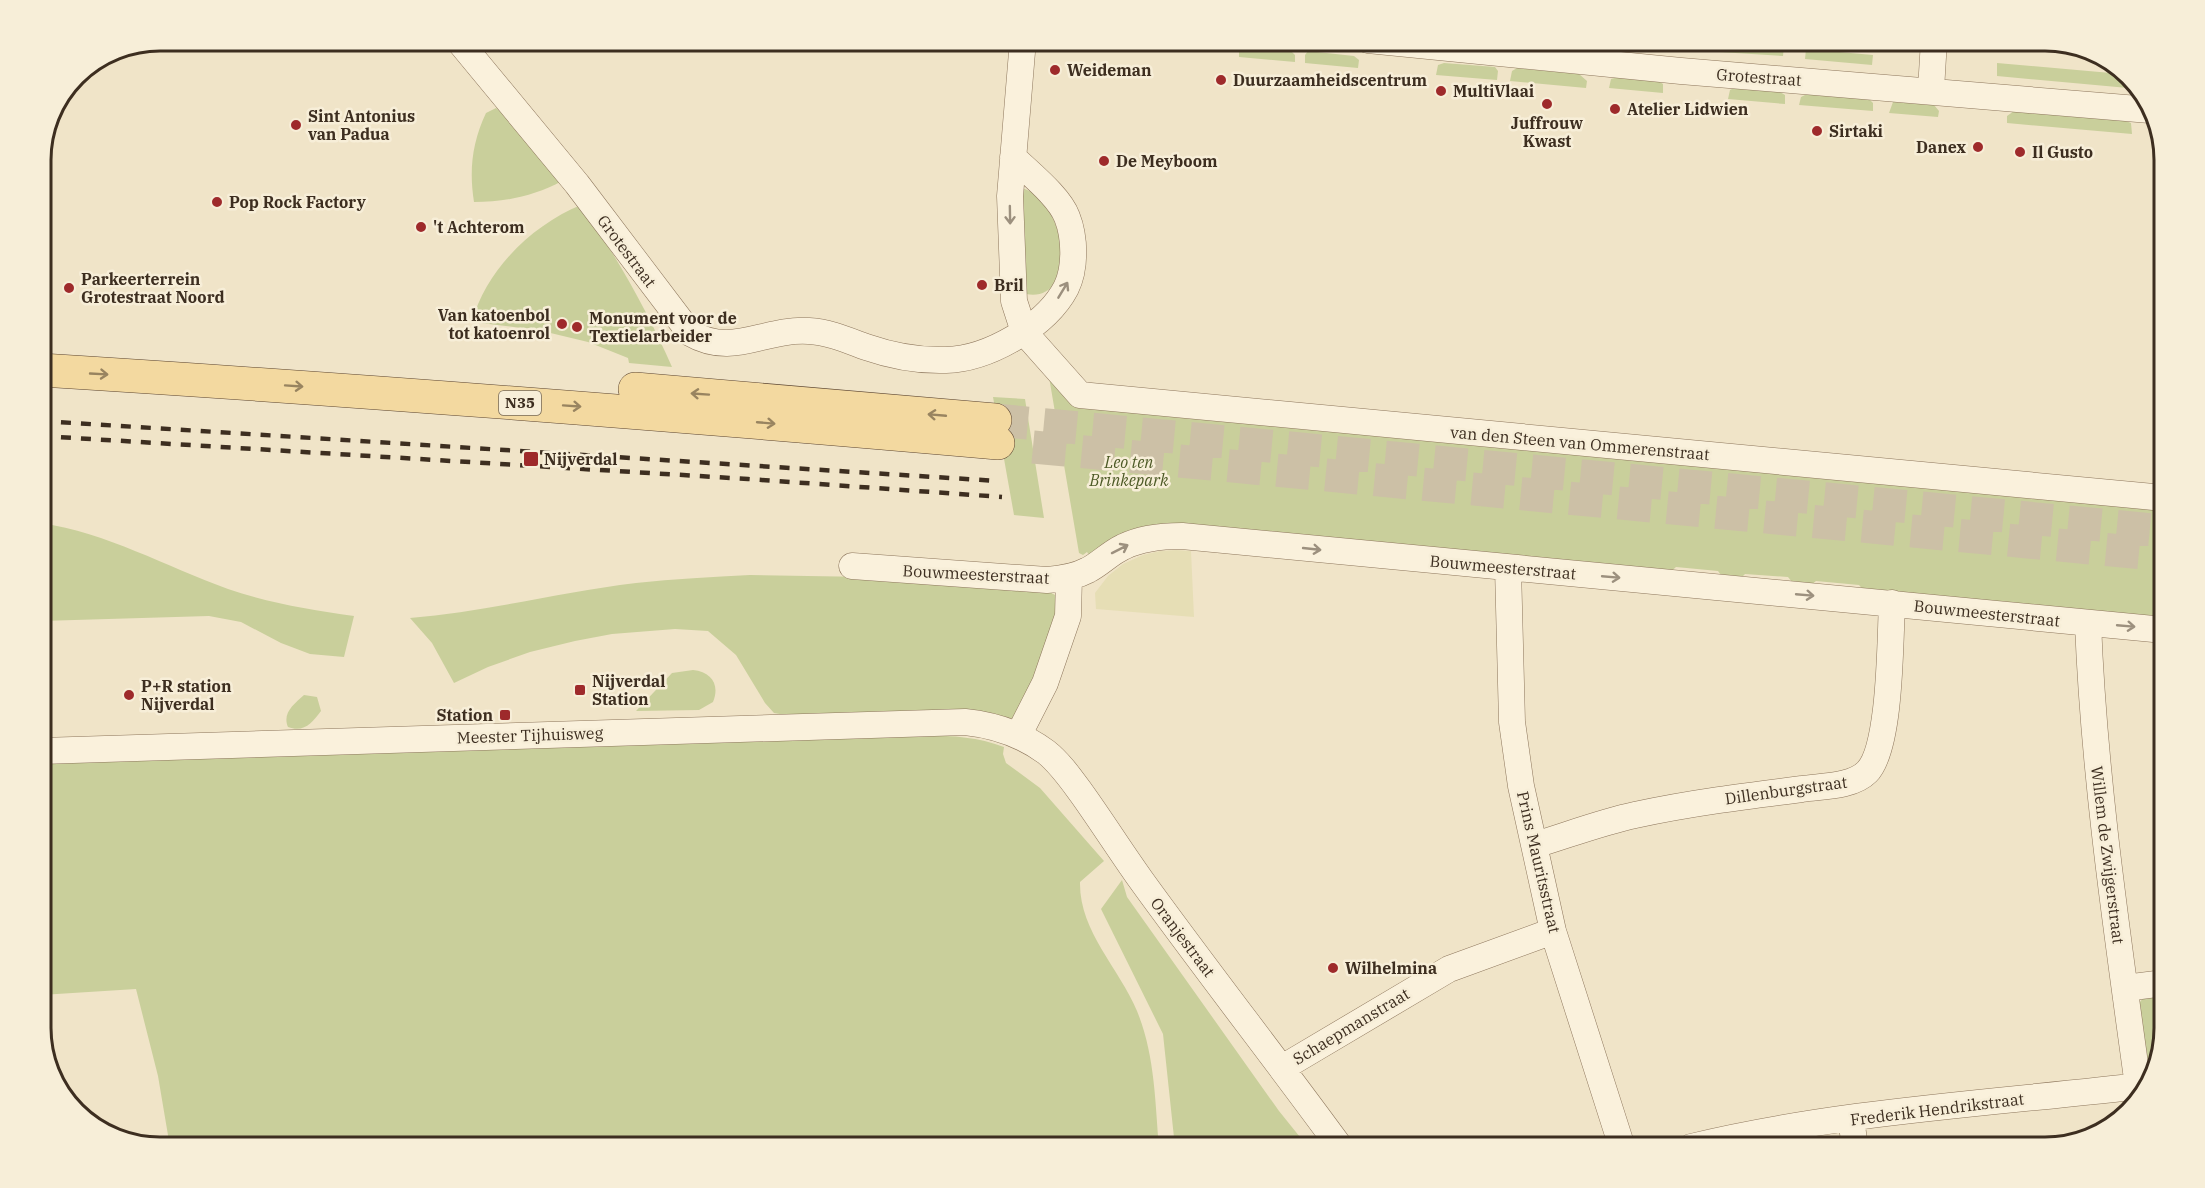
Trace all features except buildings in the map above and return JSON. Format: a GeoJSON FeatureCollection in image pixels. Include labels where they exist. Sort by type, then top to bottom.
{"type":"FeatureCollection","features":[{"type":"Feature","properties":{"kind":"main road","name":"N35"},"geometry":{"type":"LineString","coordinates":[[51,350],[328,365],[772,399],[996,432],[51,371]]}},
{"type":"Feature","properties":{"kind":"street","name":"Grotestraat"},"geometry":{"type":"LineString","coordinates":[[467,51],[577,184],[690,333],[717,344],[731,344],[784,332],[808,331],[827,333],[909,358],[949,360],[989,350],[1024,332],[1037,321],[1065,289],[1072,272],[1073,254],[1071,228],[1066,214],[1057,201],[1013,157]]}},
{"type":"Feature","properties":{"kind":"street"},"geometry":{"type":"LineString","coordinates":[[1022,51],[1010,196],[1011,271],[1014,301],[1024,332]]}},
{"type":"Feature","properties":{"kind":"street","name":"Grotestraat"},"geometry":{"type":"LineString","coordinates":[[1479,51],[1682,71],[2142,109]]}},
{"type":"Feature","properties":{"kind":"street"},"geometry":{"type":"LineString","coordinates":[[1931,90],[1933,51]]}},
{"type":"Feature","properties":{"kind":"street","name":"van den Steen van Ommerenstraat"},"geometry":{"type":"LineString","coordinates":[[1024,332],[1080,395],[1092,397],[2154,497]]}},
{"type":"Feature","properties":{"kind":"street","name":"Bouwmeesterstraat"},"geometry":{"type":"LineString","coordinates":[[852,566],[1047,580],[1070,578],[1088,570],[1124,546],[1144,539],[1163,536],[1193,537],[2154,629]]}},
{"type":"Feature","properties":{"kind":"street","name":"Prins Mauritsstraat"},"geometry":{"type":"LineString","coordinates":[[1508,568],[1512,722],[1521,786],[1553,931],[1619,1137]]}},
{"type":"Feature","properties":{"kind":"street"},"geometry":{"type":"LineString","coordinates":[[1018,736],[1046,683],[1068,616],[1070,578]]}},
{"type":"Feature","properties":{"kind":"street","name":"Dillenburgstraat"},"geometry":{"type":"LineString","coordinates":[[1535,845],[1633,815],[1705,801],[1831,785],[1854,780],[1867,772],[1878,756],[1885,729],[1892,603]]}},
{"type":"Feature","properties":{"kind":"street","name":"Willem de Zwijgerstraat"},"geometry":{"type":"LineString","coordinates":[[2088,623],[2091,698],[2099,794],[2125,988],[2142,1077]]}},
{"type":"Feature","properties":{"kind":"street","name":"Meester Tijhuisweg"},"geometry":{"type":"LineString","coordinates":[[51,751],[966,722],[992,726],[1018,736]]}},
{"type":"Feature","properties":{"kind":"street","name":"Oranjestraat"},"geometry":{"type":"LineString","coordinates":[[1018,736],[1045,752],[1065,771],[1157,902],[1332,1137]]}},
{"type":"Feature","properties":{"kind":"street","name":"Schaepmanstraat"},"geometry":{"type":"LineString","coordinates":[[1282,1068],[1449,969],[1553,931]]}},
{"type":"Feature","properties":{"kind":"street"},"geometry":{"type":"LineString","coordinates":[[2125,988],[2154,984]]}},
{"type":"Feature","properties":{"kind":"street","name":"Frederik Hendrikstraat"},"geometry":{"type":"LineString","coordinates":[[1733,1137],[1851,1119],[2137,1086]]}},
{"type":"Feature","properties":{"kind":"street"},"geometry":{"type":"LineString","coordinates":[[1851,1119],[1853,1137]]}},
{"type":"Feature","properties":{"kind":"shaded area"},"geometry":{"type":"Polygon","coordinates":[[[1176,550],[1191,551],[1194,617],[1096,609],[1095,593],[1108,576],[1123,564],[1143,555],[1176,550]]]}},
{"type":"Feature","properties":{"kind":"green space"},"geometry":{"type":"Polygon","coordinates":[[[1239,51],[1291,51],[1295,55],[1295,62],[1239,57],[1239,51]]]}},
{"type":"Feature","properties":{"kind":"green space"},"geometry":{"type":"Polygon","coordinates":[[[1308,51],[1354,56],[1359,60],[1358,68],[1305,63],[1305,55],[1308,51]]]}},
{"type":"Feature","properties":{"kind":"green space"},"geometry":{"type":"Polygon","coordinates":[[[1703,51],[1784,51],[1783,56],[1703,51]]]}},
{"type":"Feature","properties":{"kind":"green space"},"geometry":{"type":"Polygon","coordinates":[[[1806,51],[1873,55],[1872,65],[1805,59],[1806,51]]]}},
{"type":"Feature","properties":{"kind":"green space"},"geometry":{"type":"Polygon","coordinates":[[[1444,63],[1495,67],[1498,71],[1497,80],[1436,75],[1438,65],[1444,63]]]}},
{"type":"Feature","properties":{"kind":"green space"},"geometry":{"type":"Polygon","coordinates":[[[1997,63],[2111,73],[2127,88],[1997,76],[1997,63]]]}},
{"type":"Feature","properties":{"kind":"green space"},"geometry":{"type":"Polygon","coordinates":[[[1517,68],[1579,74],[1587,81],[1586,88],[1510,81],[1512,71],[1517,68]]]}},
{"type":"Feature","properties":{"kind":"green space"},"geometry":{"type":"Polygon","coordinates":[[[1618,77],[1658,81],[1663,84],[1663,93],[1609,88],[1611,79],[1618,77]]]}},
{"type":"Feature","properties":{"kind":"green space"},"geometry":{"type":"Polygon","coordinates":[[[1736,87],[1780,92],[1785,95],[1785,104],[1728,99],[1730,90],[1736,87]]]}},
{"type":"Feature","properties":{"kind":"green space"},"geometry":{"type":"Polygon","coordinates":[[[1807,94],[1869,99],[1873,103],[1873,111],[1799,105],[1801,97],[1807,94]]]}},
{"type":"Feature","properties":{"kind":"green space"},"geometry":{"type":"Polygon","coordinates":[[[1893,102],[1934,105],[1939,111],[1938,117],[1889,113],[1893,102]]]}},
{"type":"Feature","properties":{"kind":"green space"},"geometry":{"type":"Polygon","coordinates":[[[496,108],[562,181],[541,191],[520,197],[474,202],[472,168],[475,146],[486,113],[496,108]]]}},
{"type":"Feature","properties":{"kind":"green space"},"geometry":{"type":"Polygon","coordinates":[[[2014,111],[2126,121],[2131,123],[2132,134],[2007,123],[2007,116],[2014,111]]]}},
{"type":"Feature","properties":{"kind":"green space"},"geometry":{"type":"Polygon","coordinates":[[[1021,188],[1037,196],[1049,210],[1057,229],[1061,249],[1060,267],[1054,283],[1043,293],[1026,294],[1021,188]]]}},
{"type":"Feature","properties":{"kind":"green space"},"geometry":{"type":"Polygon","coordinates":[[[581,205],[631,284],[672,367],[629,363],[628,358],[588,342],[538,330],[472,322],[488,285],[513,252],[545,224],[581,205]]]}},
{"type":"Feature","properties":{"kind":"green space","name":"Leo ten Brinkepark"},"geometry":{"type":"Polygon","coordinates":[[[1049,377],[1056,380],[2154,505],[2154,622],[1868,595],[1859,585],[1816,581],[1806,589],[1797,588],[1788,577],[1745,574],[1737,582],[1725,581],[1718,571],[1676,567],[1667,575],[1180,528],[1091,558],[1087,552],[1083,555],[1079,553],[1049,377]]]}},
{"type":"Feature","properties":{"kind":"green space"},"geometry":{"type":"Polygon","coordinates":[[[993,397],[1025,399],[1044,518],[1014,515],[993,397]]]}},
{"type":"Feature","properties":{"kind":"green space"},"geometry":{"type":"Polygon","coordinates":[[[51,525],[113,542],[243,594],[290,606],[354,616],[344,657],[310,654],[281,643],[241,622],[209,616],[51,621],[51,525]]]}},
{"type":"Feature","properties":{"kind":"green space"},"geometry":{"type":"Polygon","coordinates":[[[750,575],[869,577],[1044,589],[1055,595],[1058,605],[1040,667],[1014,718],[1006,719],[791,716],[774,713],[765,703],[736,655],[708,631],[675,629],[612,634],[575,641],[530,652],[488,667],[454,683],[432,643],[410,618],[467,611],[636,583],[750,575]]]}},
{"type":"Feature","properties":{"kind":"green space"},"geometry":{"type":"Polygon","coordinates":[[[693,670],[705,673],[713,680],[716,690],[713,702],[699,710],[636,711],[672,673],[693,670]]]}},
{"type":"Feature","properties":{"kind":"green space"},"geometry":{"type":"Polygon","coordinates":[[[304,695],[317,697],[321,711],[311,723],[303,728],[288,727],[288,713],[304,695]]]}},
{"type":"Feature","properties":{"kind":"green space"},"geometry":{"type":"Polygon","coordinates":[[[926,735],[975,739],[1004,747],[1003,754],[1006,763],[1040,788],[1104,861],[1080,882],[1081,900],[1093,933],[1129,995],[1143,1028],[1151,1061],[1158,1137],[168,1137],[158,1076],[136,989],[51,994],[51,763],[926,735]]]}},
{"type":"Feature","properties":{"kind":"green space"},"geometry":{"type":"Polygon","coordinates":[[[1122,880],[1127,897],[1300,1137],[1174,1137],[1163,1034],[1101,909],[1122,880]]]}},
{"type":"Feature","properties":{"kind":"green space"},"geometry":{"type":"Polygon","coordinates":[[[2154,994],[2154,1036],[2147,1066],[2139,1003],[2144,997],[2154,994]]]}},
{"type":"Feature","properties":{"kind":"tunnel"},"geometry":{"type":"LineString","coordinates":[[995,420],[2154,530]]}},
{"type":"Feature","properties":{"kind":"tunnel"},"geometry":{"type":"LineString","coordinates":[[1033,447],[2154,554]]}},
{"type":"Feature","properties":{"kind":"railway"},"geometry":{"type":"LineString","coordinates":[[51,422],[999,481]]}},
{"type":"Feature","properties":{"kind":"railway"},"geometry":{"type":"LineString","coordinates":[[51,437],[748,479],[1002,497]]}},
{"type":"Feature","properties":{"kind":"place","name":"Weideman"},"geometry":{"type":"Point","coordinates":[1055,70]}},
{"type":"Feature","properties":{"kind":"place","name":"Duurzaamheidscentrum"},"geometry":{"type":"Point","coordinates":[1221,80]}},
{"type":"Feature","properties":{"kind":"place","name":"MultiVlaai"},"geometry":{"type":"Point","coordinates":[1441,91]}},
{"type":"Feature","properties":{"kind":"place","name":"Juffrouw Kwast"},"geometry":{"type":"Point","coordinates":[1547,104]}},
{"type":"Feature","properties":{"kind":"place","name":"Atelier Lidwien"},"geometry":{"type":"Point","coordinates":[1615,109]}},
{"type":"Feature","properties":{"kind":"place","name":"Sint Antonius van Padua"},"geometry":{"type":"Point","coordinates":[296,125]}},
{"type":"Feature","properties":{"kind":"place","name":"Sirtaki"},"geometry":{"type":"Point","coordinates":[1817,131]}},
{"type":"Feature","properties":{"kind":"place","name":"Danex"},"geometry":{"type":"Point","coordinates":[1978,147]}},
{"type":"Feature","properties":{"kind":"place","name":"Il Gusto"},"geometry":{"type":"Point","coordinates":[2020,152]}},
{"type":"Feature","properties":{"kind":"place","name":"De Meyboom"},"geometry":{"type":"Point","coordinates":[1104,161]}},
{"type":"Feature","properties":{"kind":"place","name":"Pop Rock Factory"},"geometry":{"type":"Point","coordinates":[217,202]}},
{"type":"Feature","properties":{"kind":"place","name":"'t Achterom"},"geometry":{"type":"Point","coordinates":[421,227]}},
{"type":"Feature","properties":{"kind":"place","name":"Bril"},"geometry":{"type":"Point","coordinates":[982,285]}},
{"type":"Feature","properties":{"kind":"place","name":"Parkeerterrein Grotestraat Noord"},"geometry":{"type":"Point","coordinates":[69,288]}},
{"type":"Feature","properties":{"kind":"place","name":"Van katoenbol tot katoenrol"},"geometry":{"type":"Point","coordinates":[562,324]}},
{"type":"Feature","properties":{"kind":"place","name":"Monument voor de Textielarbeider"},"geometry":{"type":"Point","coordinates":[577,327]}},
{"type":"Feature","properties":{"kind":"place","name":"Nijverdal"},"geometry":{"type":"Point","coordinates":[531,459]}},
{"type":"Feature","properties":{"kind":"place","name":"Nijverdal Station"},"geometry":{"type":"Point","coordinates":[580,690]}},
{"type":"Feature","properties":{"kind":"place","name":"P+R station Nijverdal"},"geometry":{"type":"Point","coordinates":[129,695]}},
{"type":"Feature","properties":{"kind":"place","name":"Station"},"geometry":{"type":"Point","coordinates":[505,715]}},
{"type":"Feature","properties":{"kind":"place","name":"Wilhelmina"},"geometry":{"type":"Point","coordinates":[1333,968]}}]}
